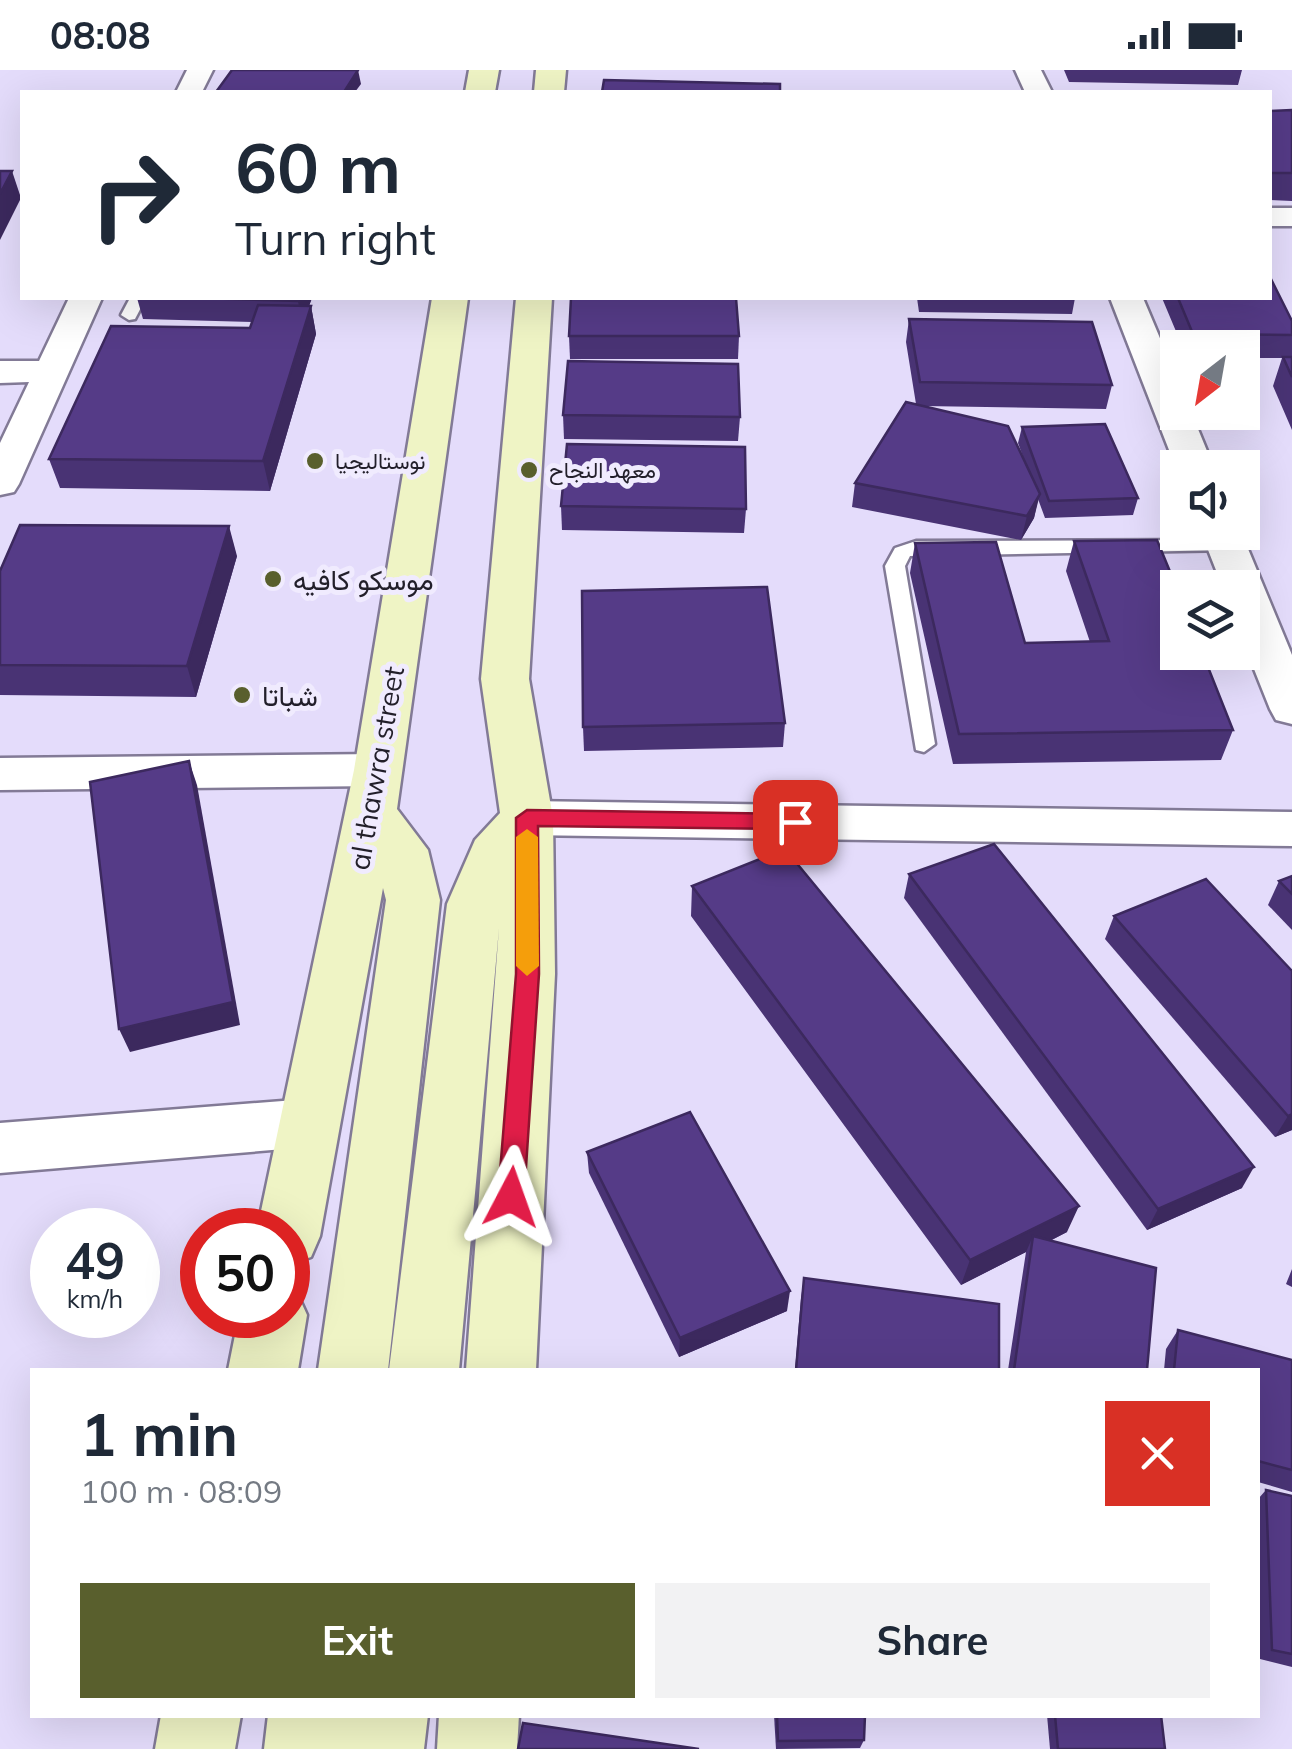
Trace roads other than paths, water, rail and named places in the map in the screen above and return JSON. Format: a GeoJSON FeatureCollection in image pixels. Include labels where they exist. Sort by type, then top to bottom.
{"type":"FeatureCollection","features":[{"type":"Feature","properties":{"kind":"main road","name":"al thawra street"},"geometry":{"type":"LineString","coordinates":[[293,1208],[375,790],[450,300]]}},
{"type":"Feature","properties":{"kind":"main road"},"geometry":{"type":"LineString","coordinates":[[500,1368],[528,974],[527,818],[505,679],[534,300]]}},
{"type":"Feature","properties":{"kind":"main road"},"geometry":{"type":"LineString","coordinates":[[353,1368],[413,900],[401,850],[375,790]]}},
{"type":"Feature","properties":{"kind":"main road"},"geometry":{"type":"LineString","coordinates":[[424,1368],[474,904],[494,854],[527,818]]}},
{"type":"Feature","properties":{"kind":"main road"},"geometry":{"type":"LineString","coordinates":[[263,1368],[269,1338]]}},
{"type":"Feature","properties":{"kind":"main road"},"geometry":{"type":"LineString","coordinates":[[195,1749],[200,1718]]}},
{"type":"Feature","properties":{"kind":"main road"},"geometry":{"type":"LineString","coordinates":[[304,1749],[308,1718]]}},
{"type":"Feature","properties":{"kind":"main road"},"geometry":{"type":"LineString","coordinates":[[384,1749],[388,1718]]}},
{"type":"Feature","properties":{"kind":"main road"},"geometry":{"type":"LineString","coordinates":[[477,1749],[479,1718]]}},
{"type":"Feature","properties":{"kind":"street"},"geometry":{"type":"LineString","coordinates":[[0,484],[84,300]]}},
{"type":"Feature","properties":{"kind":"street"},"geometry":{"type":"LineString","coordinates":[[1127,300],[1187,450]]}},
{"type":"Feature","properties":{"kind":"street"},"geometry":{"type":"LineString","coordinates":[[0,372],[50,372]]}},
{"type":"Feature","properties":{"kind":"street"},"geometry":{"type":"LineString","coordinates":[[1228,550],[1292,709]]}},
{"type":"Feature","properties":{"kind":"street"},"geometry":{"type":"LineString","coordinates":[[0,774],[375,790]]}},
{"type":"Feature","properties":{"kind":"street"},"geometry":{"type":"LineString","coordinates":[[527,818],[1292,829]]}},
{"type":"Feature","properties":{"kind":"street"},"geometry":{"type":"LineString","coordinates":[[0,1148],[308,1123]]}},
{"type":"Feature","properties":{"kind":"lane"},"geometry":{"type":"LineString","coordinates":[[129,315],[137,300]]}},
{"type":"Feature","properties":{"kind":"lane"},"geometry":{"type":"LineString","coordinates":[[924,744],[895,566],[902,552],[916,547],[1160,541]]}},
{"type":"Feature","properties":{"kind":"place","name":"نوستاليجيا"},"geometry":{"type":"Point","coordinates":[315,461]}},
{"type":"Feature","properties":{"kind":"place","name":"معهد النجاح"},"geometry":{"type":"Point","coordinates":[529,470]}},
{"type":"Feature","properties":{"kind":"place","name":"موسكو كافيه"},"geometry":{"type":"Point","coordinates":[273,579]}},
{"type":"Feature","properties":{"kind":"place","name":"شباتا"},"geometry":{"type":"Point","coordinates":[242,695]}}]}
